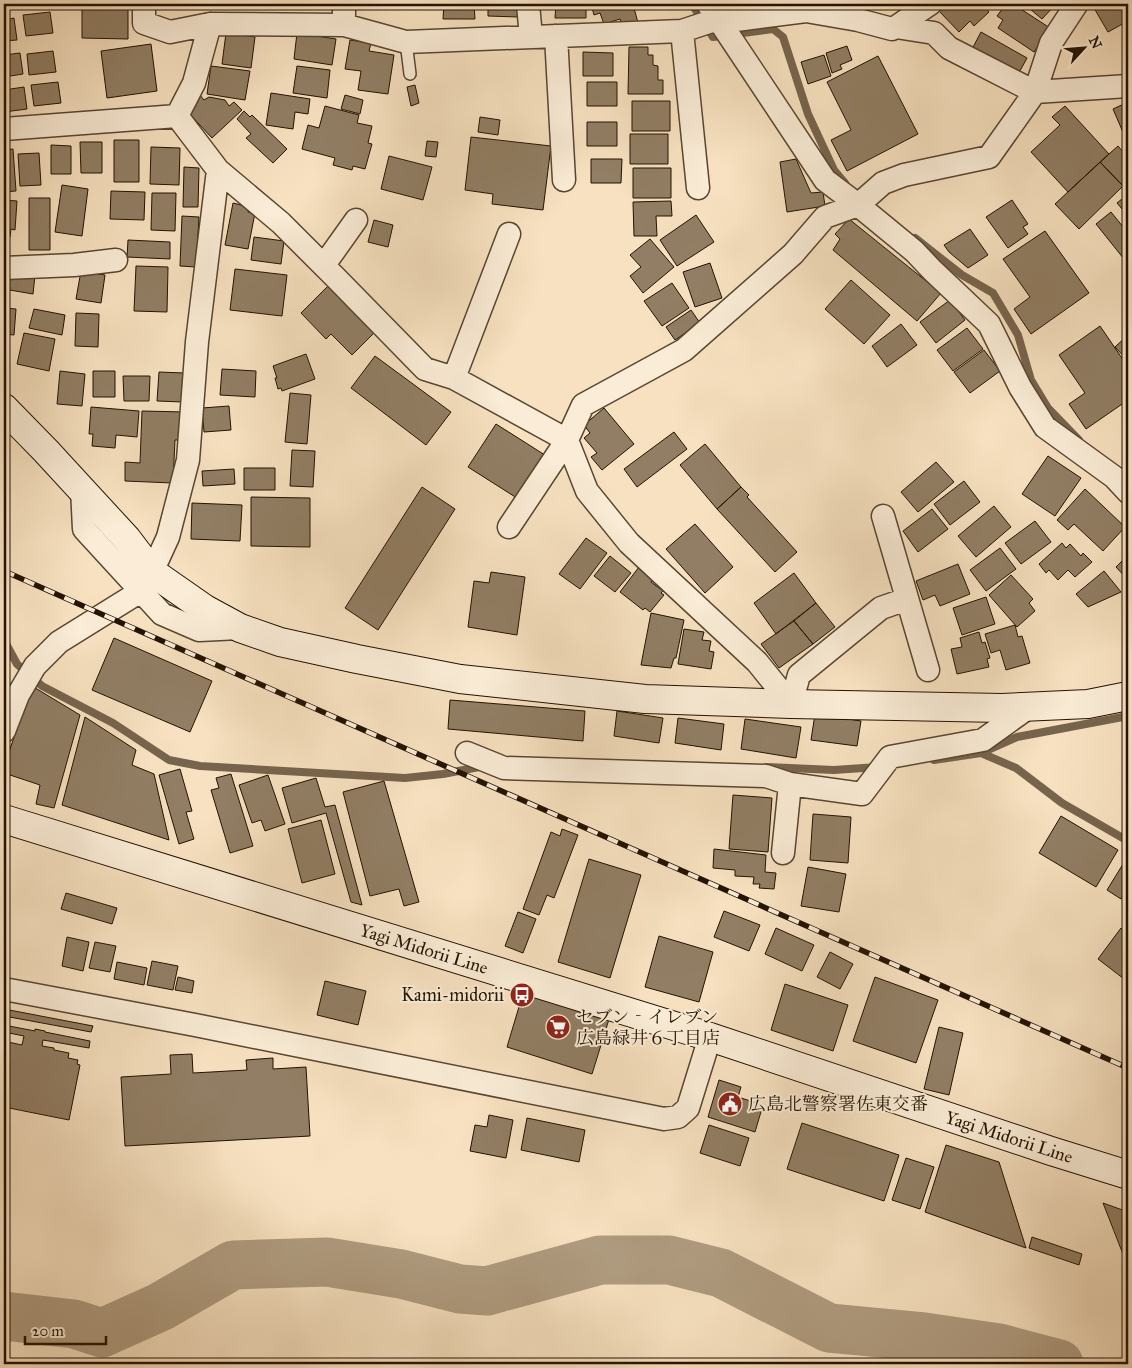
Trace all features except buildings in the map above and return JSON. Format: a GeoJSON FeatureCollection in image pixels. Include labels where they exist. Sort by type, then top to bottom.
{"type":"FeatureCollection","features":[{"type":"Feature","properties":{"kind":"street"},"geometry":{"type":"LineString","coordinates":[[144,4],[144,23],[170,32],[210,24],[344,14],[406,42],[682,31],[716,15],[806,11],[858,20],[892,29],[934,33],[949,48],[1036,92],[1128,86]]}},
{"type":"Feature","properties":{"kind":"street"},"geometry":{"type":"LineString","coordinates":[[528,4],[531,37]]}},
{"type":"Feature","properties":{"kind":"street"},"geometry":{"type":"LineString","coordinates":[[896,28],[930,4]]}},
{"type":"Feature","properties":{"kind":"street"},"geometry":{"type":"LineString","coordinates":[[509,527],[567,440],[583,405],[684,350],[793,254],[826,217],[858,205],[883,183],[904,175],[988,157],[1036,92],[1050,43],[1076,5]]}},
{"type":"Feature","properties":{"kind":"street"},"geometry":{"type":"LineString","coordinates":[[716,15],[825,180],[914,251],[989,324],[1020,387],[1044,427],[1114,477],[1128,492]]}},
{"type":"Feature","properties":{"kind":"street"},"geometry":{"type":"LineString","coordinates":[[177,116],[194,83],[210,24]]}},
{"type":"Feature","properties":{"kind":"street"},"geometry":{"type":"LineString","coordinates":[[682,31],[698,188]]}},
{"type":"Feature","properties":{"kind":"street"},"geometry":{"type":"LineString","coordinates":[[556,36],[564,180]]}},
{"type":"Feature","properties":{"kind":"street"},"geometry":{"type":"LineString","coordinates":[[4,129],[177,116]]}},
{"type":"Feature","properties":{"kind":"street"},"geometry":{"type":"LineString","coordinates":[[177,116],[218,170],[281,223],[425,369],[454,378],[567,440],[587,491],[629,544],[757,662],[791,704]]}},
{"type":"Feature","properties":{"kind":"street"},"geometry":{"type":"LineString","coordinates":[[4,731],[18,695],[35,666],[59,642],[146,581],[168,537],[188,460],[198,342],[218,170]]}},
{"type":"Feature","properties":{"kind":"street"},"geometry":{"type":"LineString","coordinates":[[324,265],[356,220]]}},
{"type":"Feature","properties":{"kind":"street"},"geometry":{"type":"LineString","coordinates":[[454,378],[510,234]]}},
{"type":"Feature","properties":{"kind":"street"},"geometry":{"type":"LineString","coordinates":[[4,268],[116,260]]}},
{"type":"Feature","properties":{"kind":"street"},"geometry":{"type":"LineString","coordinates":[[4,408],[46,450],[127,539],[146,581],[240,628],[280,642],[460,679],[645,699],[1002,708],[1088,704],[1128,696]]}},
{"type":"Feature","properties":{"kind":"street"},"geometry":{"type":"LineString","coordinates":[[883,516],[928,670]]}},
{"type":"Feature","properties":{"kind":"street"},"geometry":{"type":"LineString","coordinates":[[791,704],[799,675],[881,608],[907,599]]}},
{"type":"Feature","properties":{"kind":"street"},"geometry":{"type":"LineString","coordinates":[[467,753],[504,768],[766,776],[790,784],[862,794],[890,757],[983,740],[1029,707]]}},
{"type":"Feature","properties":{"kind":"street"},"geometry":{"type":"LineString","coordinates":[[783,853],[790,784]]}},
{"type":"Feature","properties":{"kind":"street","name":"Yagi Midorii Line"},"geometry":{"type":"LineString","coordinates":[[4,819],[710,1037],[1128,1175]]}},
{"type":"Feature","properties":{"kind":"street"},"geometry":{"type":"LineString","coordinates":[[4,989],[195,1025],[664,1120],[678,1116],[688,1108],[710,1037]]}},
{"type":"Feature","properties":{"kind":"lane"},"geometry":{"type":"LineString","coordinates":[[406,42],[410,74]]}},
{"type":"Feature","properties":{"kind":"waterway"},"geometry":{"type":"LineString","coordinates":[[692,4],[713,37],[773,29],[783,37],[808,114],[834,170],[845,183]]}},
{"type":"Feature","properties":{"kind":"waterway"},"geometry":{"type":"LineString","coordinates":[[915,238],[962,275],[993,293],[1018,335],[1031,380],[1048,408],[1079,440]]}},
{"type":"Feature","properties":{"kind":"waterway"},"geometry":{"type":"LineString","coordinates":[[4,640],[17,664],[42,686],[113,723],[169,760],[200,766],[405,778],[443,774],[484,766]]}},
{"type":"Feature","properties":{"kind":"waterway"},"geometry":{"type":"LineString","coordinates":[[934,760],[981,753],[1017,737],[1128,716]]}},
{"type":"Feature","properties":{"kind":"waterway"},"geometry":{"type":"LineString","coordinates":[[981,753],[1016,768],[1062,803],[1128,841]]}},
{"type":"Feature","properties":{"kind":"waterway"},"geometry":{"type":"LineString","coordinates":[[767,767],[834,770],[878,767]]}},
{"type":"Feature","properties":{"kind":"waterway"},"geometry":{"type":"LineString","coordinates":[[4,1316],[74,1324],[102,1333],[160,1307],[233,1265],[327,1262],[401,1274],[460,1289],[487,1291],[600,1260],[669,1260],[721,1273],[829,1328],[924,1337],[999,1348],[1059,1364]]}},
{"type":"Feature","properties":{"kind":"railway"},"geometry":{"type":"LineString","coordinates":[[4,571],[1128,1068]]}},
{"type":"Feature","properties":{"kind":"place","name":"Kami-midorii"},"geometry":{"type":"Point","coordinates":[522,995]}},
{"type":"Feature","properties":{"kind":"place","name":"セブン‐イレブン 広島緑井６丁目店"},"geometry":{"type":"Point","coordinates":[558,1027]}},
{"type":"Feature","properties":{"kind":"place","name":"広島北警察署佐東交番"},"geometry":{"type":"Point","coordinates":[730,1104]}}]}
